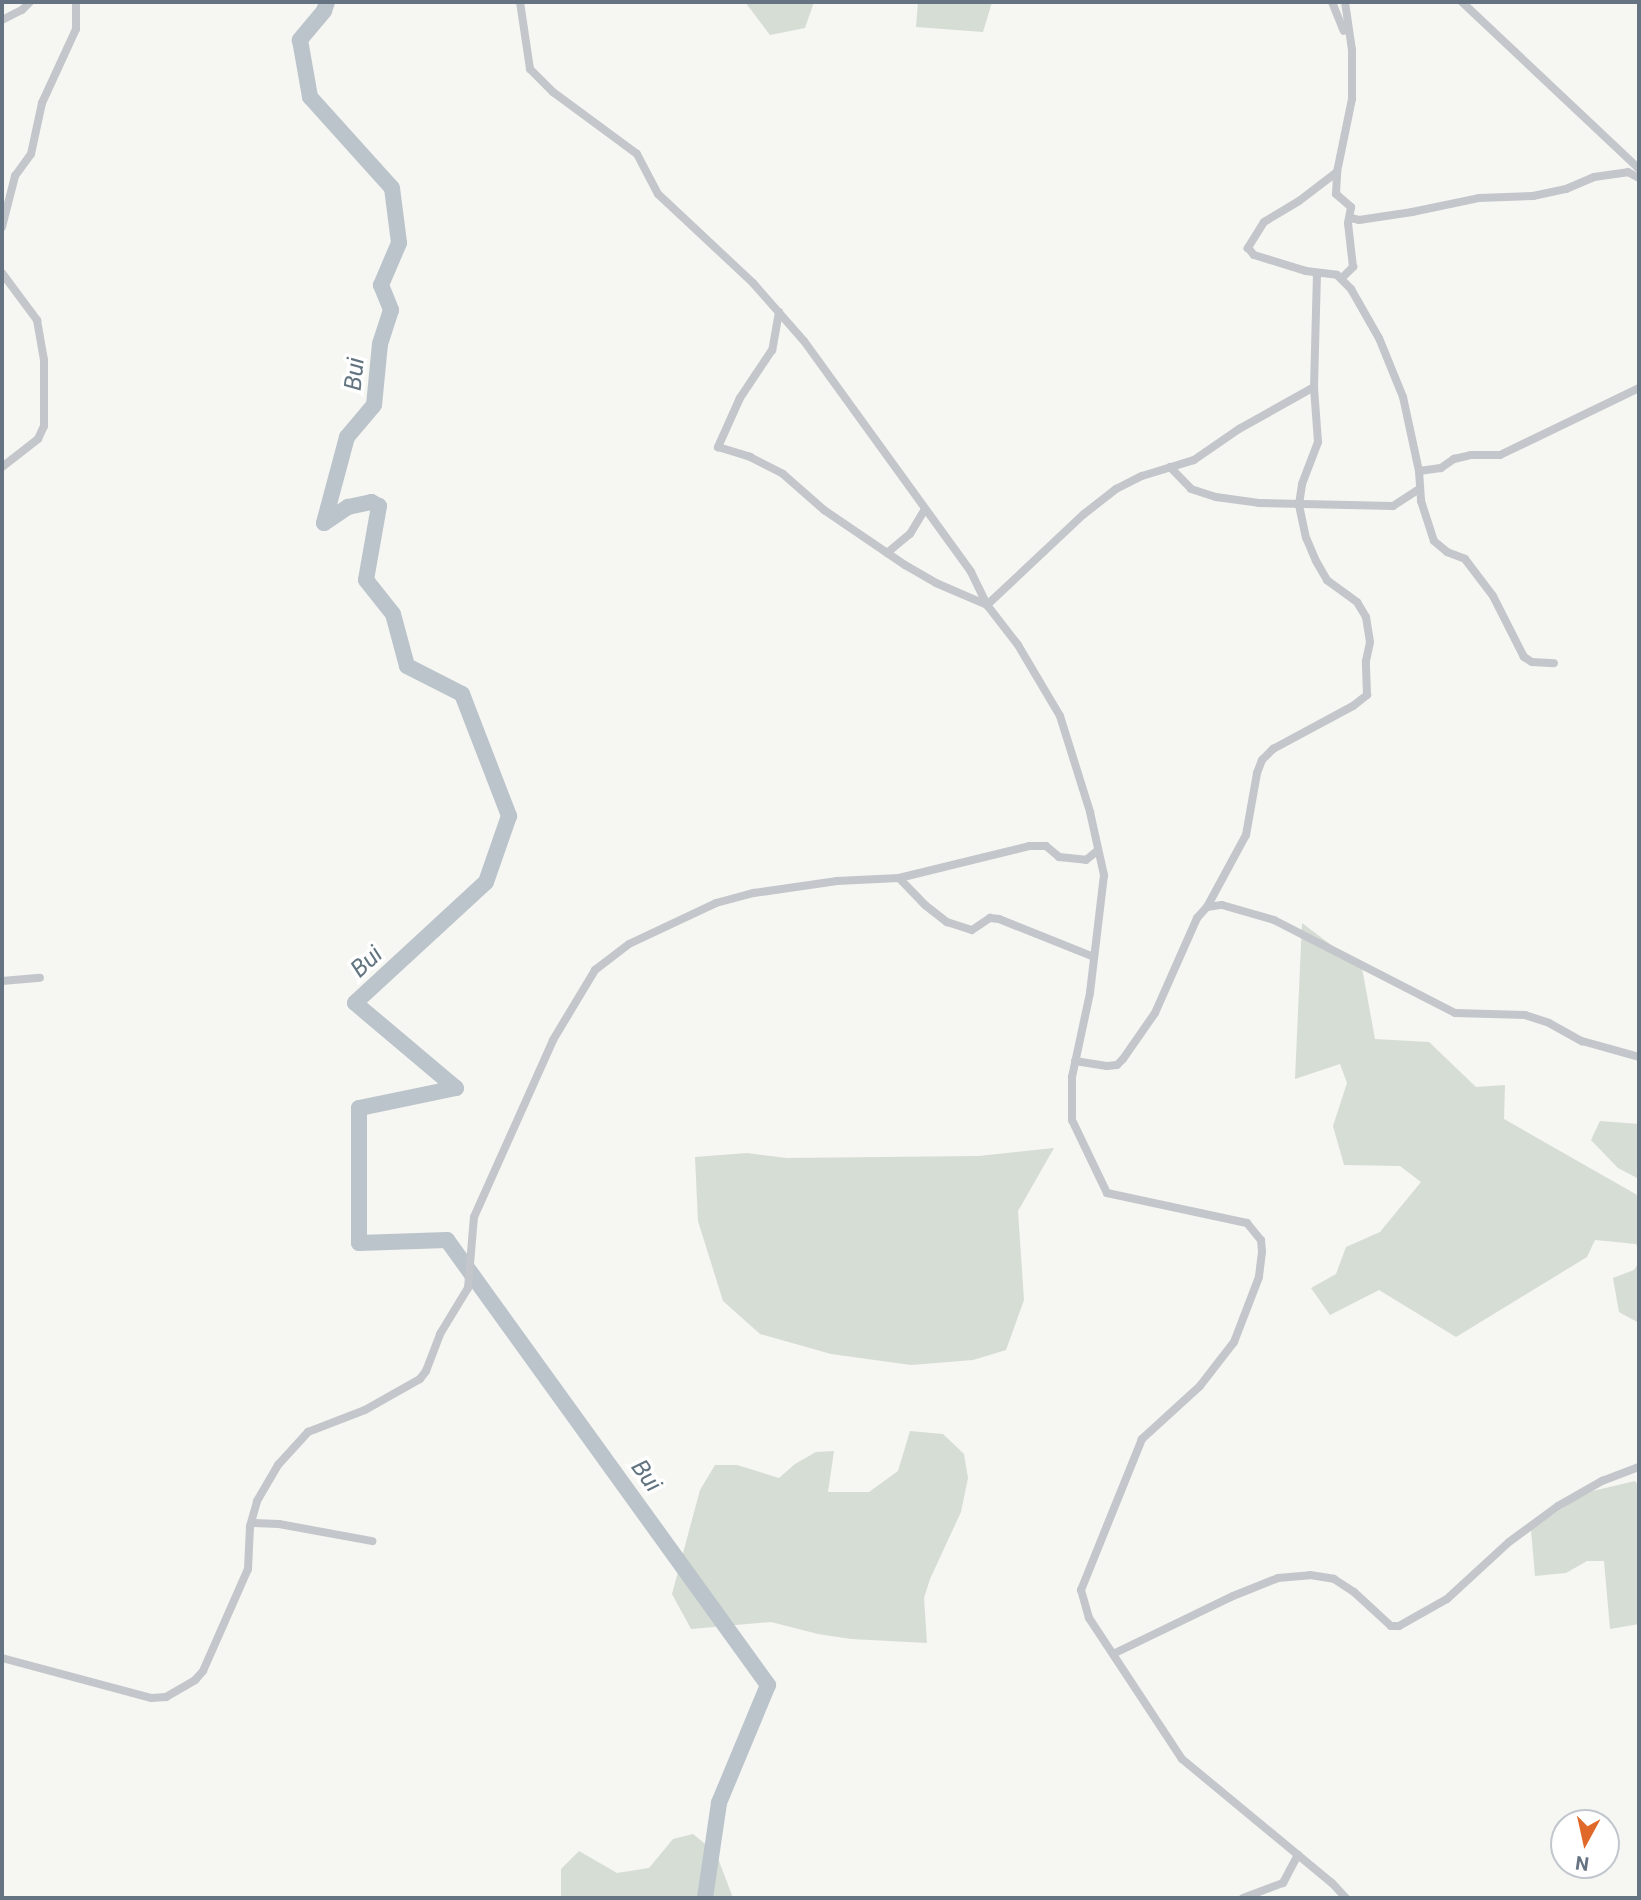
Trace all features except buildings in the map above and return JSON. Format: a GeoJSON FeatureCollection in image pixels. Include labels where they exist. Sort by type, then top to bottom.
{"type":"FeatureCollection","features":[{"type":"Feature","properties":{"kind":"street"},"geometry":{"type":"LineString","coordinates":[[2,20],[22,10],[30,2]]}},
{"type":"Feature","properties":{"kind":"street"},"geometry":{"type":"LineString","coordinates":[[2,227],[15,176],[31,154],[42,103],[76,29],[76,2]]}},
{"type":"Feature","properties":{"kind":"street"},"geometry":{"type":"LineString","coordinates":[[520,2],[530,69],[553,92],[637,154],[658,194],[779,312],[804,341],[924,511],[971,572],[988,605],[1018,645],[1060,716],[1090,812],[1104,875],[1090,993],[1070,1098],[1072,1120],[1107,1193],[1240,1220],[1255,1230],[1262,1252],[1259,1277],[1234,1342],[1200,1387],[1142,1439],[1080,1590],[1089,1618],[1182,1759],[1346,1898]]}},
{"type":"Feature","properties":{"kind":"street"},"geometry":{"type":"LineString","coordinates":[[1332,2],[1352,50]]}},
{"type":"Feature","properties":{"kind":"street"},"geometry":{"type":"LineString","coordinates":[[1337,172],[1299,201],[1264,222],[1248,248],[1254,255],[1342,278],[1353,270],[1348,223],[1351,207],[1336,194],[1337,172],[1352,99],[1352,50],[1345,2]]}},
{"type":"Feature","properties":{"kind":"street"},"geometry":{"type":"LineString","coordinates":[[1462,2],[1639,169]]}},
{"type":"Feature","properties":{"kind":"street"},"geometry":{"type":"LineString","coordinates":[[1351,218],[1359,220],[1412,212],[1479,198],[1534,196],[1566,189],[1594,177],[1628,172],[1639,178]]}},
{"type":"Feature","properties":{"kind":"street"},"geometry":{"type":"LineString","coordinates":[[2,273],[37,320],[44,360],[43,432],[32,446],[2,467]]}},
{"type":"Feature","properties":{"kind":"street"},"geometry":{"type":"LineString","coordinates":[[1075,1061],[1117,1065],[1155,1013],[1197,918],[1207,908],[1247,835],[1257,774],[1262,760],[1273,749],[1353,706],[1367,695],[1366,661],[1370,642],[1366,617],[1357,602],[1327,580],[1306,538],[1300,504],[1302,484],[1318,442],[1314,387],[1317,273]]}},
{"type":"Feature","properties":{"kind":"street"},"geometry":{"type":"LineString","coordinates":[[1342,278],[1383,348],[1406,408],[1419,471],[1419,489],[1434,541],[1447,552],[1465,559],[1493,596],[1524,657],[1532,662],[1554,663]]}},
{"type":"Feature","properties":{"kind":"street"},"geometry":{"type":"LineString","coordinates":[[779,312],[772,350],[740,398],[718,447],[750,457],[783,474],[824,510],[887,553],[936,583],[988,605]]}},
{"type":"Feature","properties":{"kind":"street"},"geometry":{"type":"LineString","coordinates":[[988,605],[1106,498],[1131,480],[1194,460],[1239,429],[1314,387]]}},
{"type":"Feature","properties":{"kind":"street"},"geometry":{"type":"LineString","coordinates":[[1419,471],[1441,468],[1454,459],[1471,455],[1500,455],[1639,388]]}},
{"type":"Feature","properties":{"kind":"street"},"geometry":{"type":"LineString","coordinates":[[1170,467],[1184,484],[1216,497],[1259,503],[1393,506],[1419,489]]}},
{"type":"Feature","properties":{"kind":"street"},"geometry":{"type":"LineString","coordinates":[[887,553],[910,534],[924,511]]}},
{"type":"Feature","properties":{"kind":"street"},"geometry":{"type":"LineString","coordinates":[[2,1658],[151,1698],[179,1691],[203,1671],[248,1569],[257,1501],[278,1465],[309,1432],[365,1410],[420,1379],[426,1371],[440,1334],[468,1288],[474,1217],[552,1040],[595,970],[629,944],[716,903],[754,893],[837,881],[900,878],[1029,846],[1046,846],[1059,857],[1086,860],[1097,851]]}},
{"type":"Feature","properties":{"kind":"street"},"geometry":{"type":"LineString","coordinates":[[900,878],[925,905],[947,922],[972,930],[990,918],[999,919],[1094,957]]}},
{"type":"Feature","properties":{"kind":"street"},"geometry":{"type":"LineString","coordinates":[[1207,908],[1222,905],[1274,920],[1455,1013],[1525,1015],[1549,1023],[1582,1041],[1639,1057]]}},
{"type":"Feature","properties":{"kind":"street"},"geometry":{"type":"LineString","coordinates":[[2,982],[40,978]]}},
{"type":"Feature","properties":{"kind":"street"},"geometry":{"type":"LineString","coordinates":[[1113,1654],[1233,1596],[1278,1578],[1310,1575],[1334,1579],[1354,1592],[1391,1626],[1399,1626],[1447,1599],[1509,1542],[1558,1506],[1602,1481],[1639,1467]]}},
{"type":"Feature","properties":{"kind":"street"},"geometry":{"type":"LineString","coordinates":[[252,1523],[279,1524],[372,1541]]}},
{"type":"Feature","properties":{"kind":"street"},"geometry":{"type":"LineString","coordinates":[[1243,1898],[1283,1884],[1298,1855]]}},
{"type":"Feature","properties":{"kind":"shaded area"},"geometry":{"type":"Polygon","coordinates":[[[745,2],[814,2],[805,28],[770,35],[745,2]]]}},
{"type":"Feature","properties":{"kind":"shaded area"},"geometry":{"type":"Polygon","coordinates":[[[918,2],[992,2],[983,32],[916,27],[918,2]]]}},
{"type":"Feature","properties":{"kind":"shaded area"},"geometry":{"type":"Polygon","coordinates":[[[1302,923],[1362,968],[1375,1039],[1429,1042],[1476,1087],[1505,1085],[1504,1119],[1639,1196],[1639,1250],[1636,1244],[1595,1240],[1587,1257],[1456,1337],[1379,1290],[1330,1315],[1311,1288],[1336,1274],[1346,1247],[1380,1232],[1421,1182],[1400,1166],[1344,1165],[1333,1126],[1347,1083],[1340,1064],[1295,1079],[1302,923]]]}},
{"type":"Feature","properties":{"kind":"shaded area"},"geometry":{"type":"Polygon","coordinates":[[[1600,1121],[1639,1124],[1639,1179],[1618,1168],[1591,1140],[1600,1121]]]}},
{"type":"Feature","properties":{"kind":"shaded area"},"geometry":{"type":"Polygon","coordinates":[[[1054,1148],[1018,1211],[1024,1300],[1006,1350],[973,1360],[911,1365],[831,1354],[760,1334],[723,1301],[698,1221],[695,1157],[747,1153],[787,1158],[979,1156],[1054,1148]]]}},
{"type":"Feature","properties":{"kind":"shaded area"},"geometry":{"type":"Polygon","coordinates":[[[1639,1262],[1639,1323],[1619,1312],[1613,1278],[1634,1270],[1639,1262]]]}},
{"type":"Feature","properties":{"kind":"shaded area"},"geometry":{"type":"Polygon","coordinates":[[[910,1431],[943,1434],[964,1454],[968,1478],[961,1512],[924,1598],[927,1643],[851,1639],[771,1622],[691,1629],[672,1594],[700,1490],[715,1465],[737,1465],[779,1478],[795,1464],[816,1452],[834,1451],[828,1492],[869,1492],[898,1471],[910,1431]]]}},
{"type":"Feature","properties":{"kind":"shaded area"},"geometry":{"type":"Polygon","coordinates":[[[1635,1481],[1639,1486],[1639,1624],[1610,1629],[1604,1561],[1587,1561],[1566,1573],[1535,1576],[1531,1530],[1584,1493],[1635,1481]]]}},
{"type":"Feature","properties":{"kind":"shaded area"},"geometry":{"type":"Polygon","coordinates":[[[693,1834],[716,1853],[733,1898],[561,1898],[561,1869],[579,1851],[617,1873],[649,1868],[673,1839],[693,1834]]]}},
{"type":"Feature","properties":{"kind":"waterway","name":"Bui"},"geometry":{"type":"LineString","coordinates":[[327,2],[324,11],[300,40],[310,97],[392,188],[399,243],[381,285],[391,310],[380,344],[374,405],[347,437],[324,523],[348,507],[371,502],[379,506],[366,580],[393,614],[407,666],[462,694],[509,816],[486,882],[355,1003],[456,1088],[359,1108],[359,1243],[447,1240],[768,1685],[719,1803],[705,1898]]}}]}
